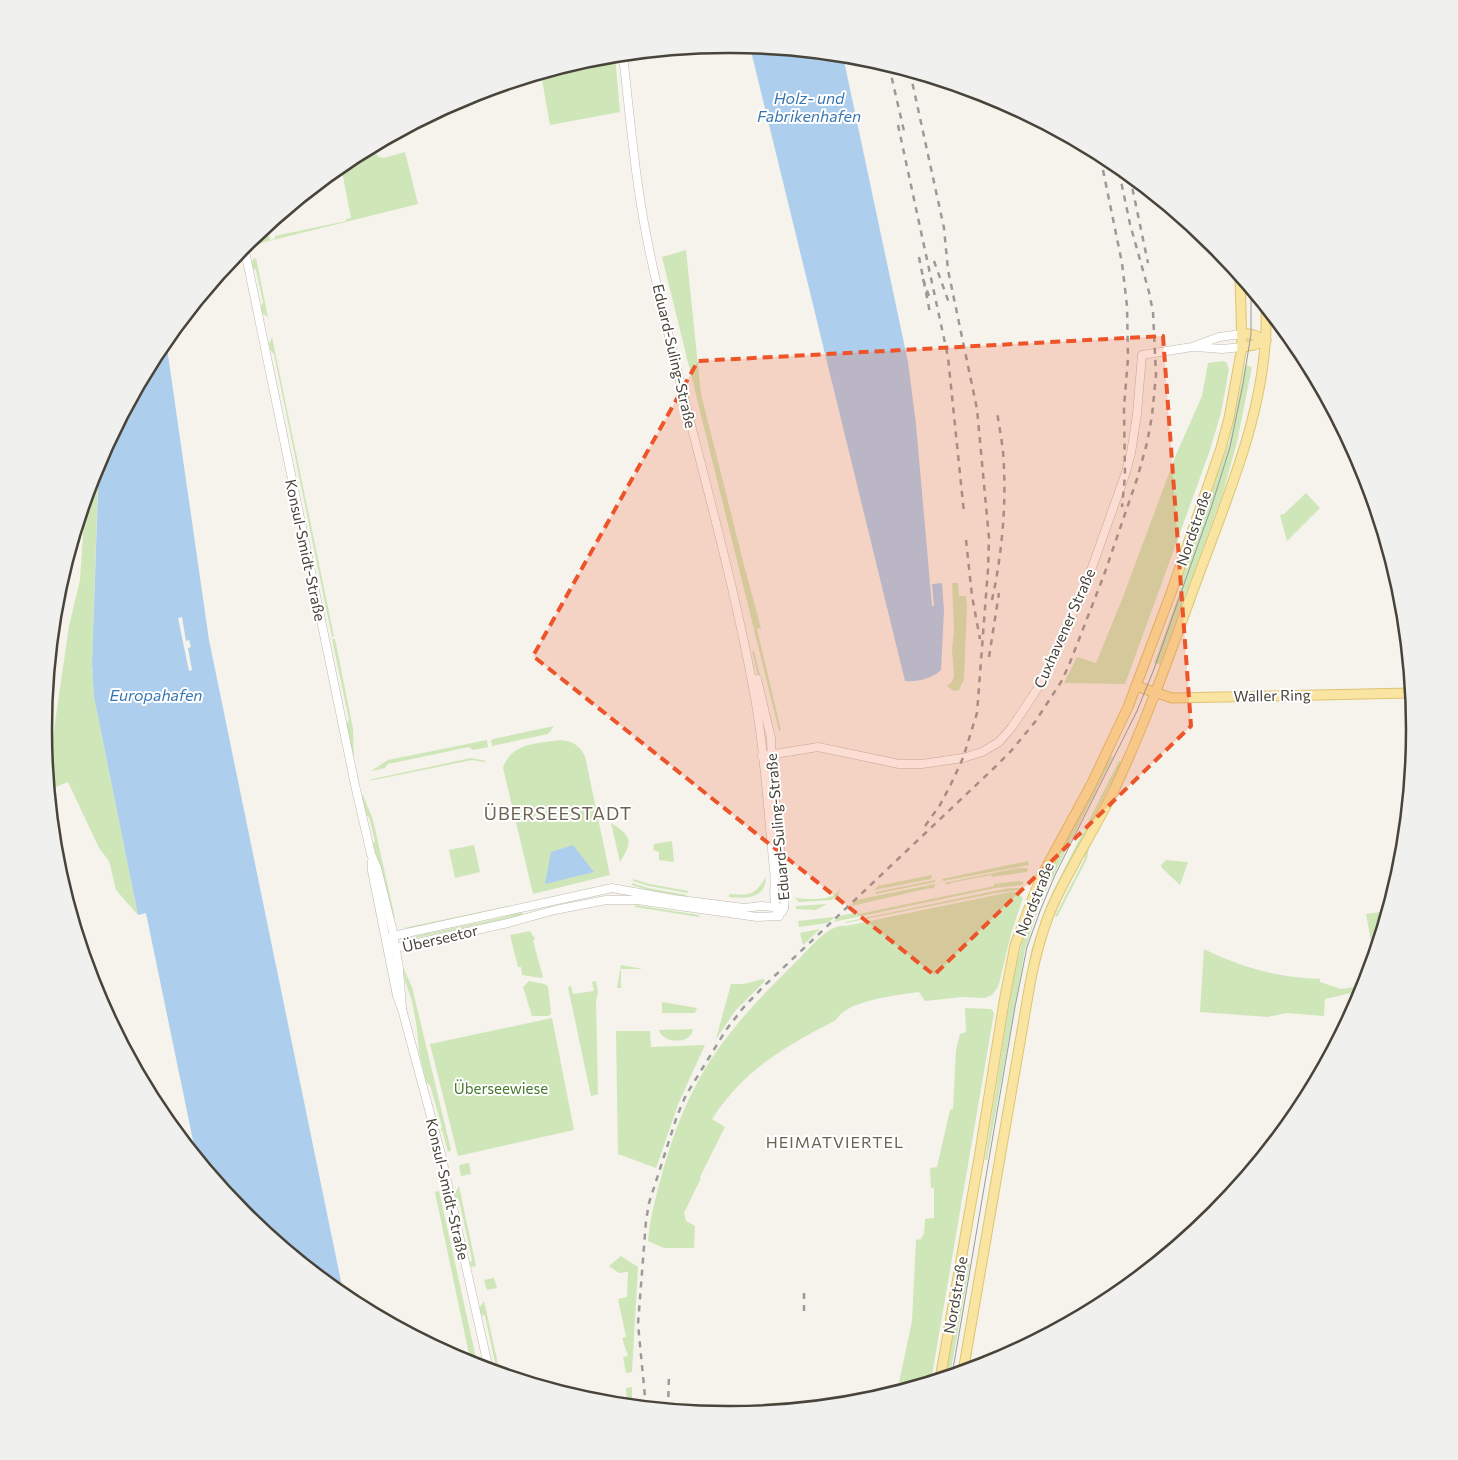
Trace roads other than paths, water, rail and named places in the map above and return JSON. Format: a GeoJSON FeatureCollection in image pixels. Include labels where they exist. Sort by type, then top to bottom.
{"type":"FeatureCollection","features":[{"type":"Feature","properties":{"kind":"main road","name":"Nordstraße"},"geometry":{"type":"LineString","coordinates":[[941,1372],[985,1123],[1004,1002],[1016,945],[1041,877],[1091,785],[1119,728],[1171,593],[1221,448],[1230,418],[1242,347],[1240,287]]}},
{"type":"Feature","properties":{"kind":"main road","name":"Nordstraße"},"geometry":{"type":"LineString","coordinates":[[964,1364],[1037,953],[1053,905],[1112,794],[1136,741],[1156,692],[1235,476],[1251,424],[1266,340],[1266,318]]}},
{"type":"Feature","properties":{"kind":"main road"},"geometry":{"type":"LineString","coordinates":[[1242,334],[1251,334],[1266,340]]}},
{"type":"Feature","properties":{"kind":"main road"},"geometry":{"type":"LineString","coordinates":[[1242,347],[1266,340]]}},
{"type":"Feature","properties":{"kind":"main road","name":"Waller Ring"},"geometry":{"type":"LineString","coordinates":[[1136,686],[1172,698],[1404,693]]}},
{"type":"Feature","properties":{"kind":"street","name":"Eduard-Suling-Straße"},"geometry":{"type":"LineString","coordinates":[[624,62],[635,172],[648,242],[747,654],[757,708],[774,874],[774,907],[779,916],[784,908],[784,893],[770,736],[755,672],[747,654]]}},
{"type":"Feature","properties":{"kind":"street","name":"Konsul-Smidt-Straße"},"geometry":{"type":"LineString","coordinates":[[246,257],[371,854],[372,871],[397,996],[441,1154],[487,1362]]}},
{"type":"Feature","properties":{"kind":"street"},"geometry":{"type":"LineString","coordinates":[[1192,346],[1219,337],[1242,334]]}},
{"type":"Feature","properties":{"kind":"street"},"geometry":{"type":"LineString","coordinates":[[1192,346],[1222,349],[1242,347]]}},
{"type":"Feature","properties":{"kind":"street","name":"Cuxhavener Straße"},"geometry":{"type":"LineString","coordinates":[[762,756],[818,747],[899,764],[921,764],[963,758],[982,752],[999,742],[1012,727],[1042,682],[1085,587],[1131,453],[1137,414],[1142,355],[1192,346]]}},
{"type":"Feature","properties":{"kind":"street","name":"Konsul-Smidt-Straße"},"geometry":{"type":"LineString","coordinates":[[371,854],[377,868],[393,936],[401,986],[402,1009]]}},
{"type":"Feature","properties":{"kind":"street","name":"Überseetor"},"geometry":{"type":"LineString","coordinates":[[779,916],[757,917],[637,900],[606,900],[555,910],[508,923],[395,948],[387,945],[393,936],[612,888],[673,899],[744,908],[761,906],[784,908]]}},
{"type":"Feature","properties":{"kind":"water","name":"Holz- und Fabrikenhafen"},"geometry":{"type":"Polygon","coordinates":[[[752,54],[817,59],[845,63],[908,362],[916,424],[932,606],[934,606],[932,584],[942,583],[944,610],[941,670],[933,676],[924,679],[905,681],[752,54]]]}},
{"type":"Feature","properties":{"kind":"water","name":"Europahafen"},"geometry":{"type":"Polygon","coordinates":[[[168,353],[209,640],[342,1284],[283,1239],[220,1176],[194,1144],[146,913],[138,915],[94,697],[92,664],[98,486],[122,431],[143,392],[168,353]]]}},
{"type":"Feature","properties":{"kind":"water"},"geometry":{"type":"Polygon","coordinates":[[[573,845],[594,872],[545,884],[551,852],[573,845]]]}},
{"type":"Feature","properties":{"kind":"tram line"},"geometry":{"type":"LineString","coordinates":[[953,1368],[1027,947],[1055,875],[1137,711],[1154,669],[1211,508],[1230,447],[1243,384],[1251,334],[1251,300]]}},
{"type":"Feature","properties":{"kind":"railway"},"geometry":{"type":"LineString","coordinates":[[891,74],[904,131]]}},
{"type":"Feature","properties":{"kind":"railway"},"geometry":{"type":"LineString","coordinates":[[912,79],[944,228],[948,270],[977,409],[989,538],[977,713],[963,758],[940,805],[925,826]]}},
{"type":"Feature","properties":{"kind":"railway"},"geometry":{"type":"LineString","coordinates":[[898,125],[948,357],[964,513]]}},
{"type":"Feature","properties":{"kind":"railway"},"geometry":{"type":"LineString","coordinates":[[1103,170],[1122,263],[1127,306],[1128,358],[1124,407],[1125,475],[1122,507]]}},
{"type":"Feature","properties":{"kind":"railway"},"geometry":{"type":"LineString","coordinates":[[645,1401],[638,1324],[646,1221],[649,1203],[677,1116],[686,1095],[726,1030],[743,1008],[994,768],[1035,722],[1061,682],[1069,665],[1104,575],[1137,479],[1147,443],[1156,375],[1153,312],[1120,179]]}},
{"type":"Feature","properties":{"kind":"railway"},"geometry":{"type":"LineString","coordinates":[[1132,187],[1148,263]]}},
{"type":"Feature","properties":{"kind":"railway"},"geometry":{"type":"LineString","coordinates":[[919,257],[930,313]]}},
{"type":"Feature","properties":{"kind":"railway"},"geometry":{"type":"LineString","coordinates":[[934,261],[949,303]]}},
{"type":"Feature","properties":{"kind":"railway"},"geometry":{"type":"LineString","coordinates":[[923,279],[930,299]]}},
{"type":"Feature","properties":{"kind":"railway"},"geometry":{"type":"LineString","coordinates":[[992,600],[1000,552],[1004,502],[1002,441],[997,412]]}},
{"type":"Feature","properties":{"kind":"railway"},"geometry":{"type":"LineString","coordinates":[[966,540],[972,596],[980,639]]}},
{"type":"Feature","properties":{"kind":"railway"},"geometry":{"type":"LineString","coordinates":[[989,657],[999,593]]}},
{"type":"Feature","properties":{"kind":"railway"},"geometry":{"type":"LineString","coordinates":[[804,1293],[804,1316]]}},
{"type":"Feature","properties":{"kind":"railway"},"geometry":{"type":"LineString","coordinates":[[668,1403],[669,1374]]}},
{"type":"Feature","properties":{"kind":"district","name":"ÜBERSEESTADT"},"geometry":{"type":"Point","coordinates":[558,813]}},
{"type":"Feature","properties":{"kind":"district","name":"HEIMATVIERTEL"},"geometry":{"type":"Point","coordinates":[835,1141]}},
{"type":"Feature","properties":{"kind":"park label","name":"Überseewiese"},"geometry":{"type":"Point","coordinates":[501,1088]}}]}
